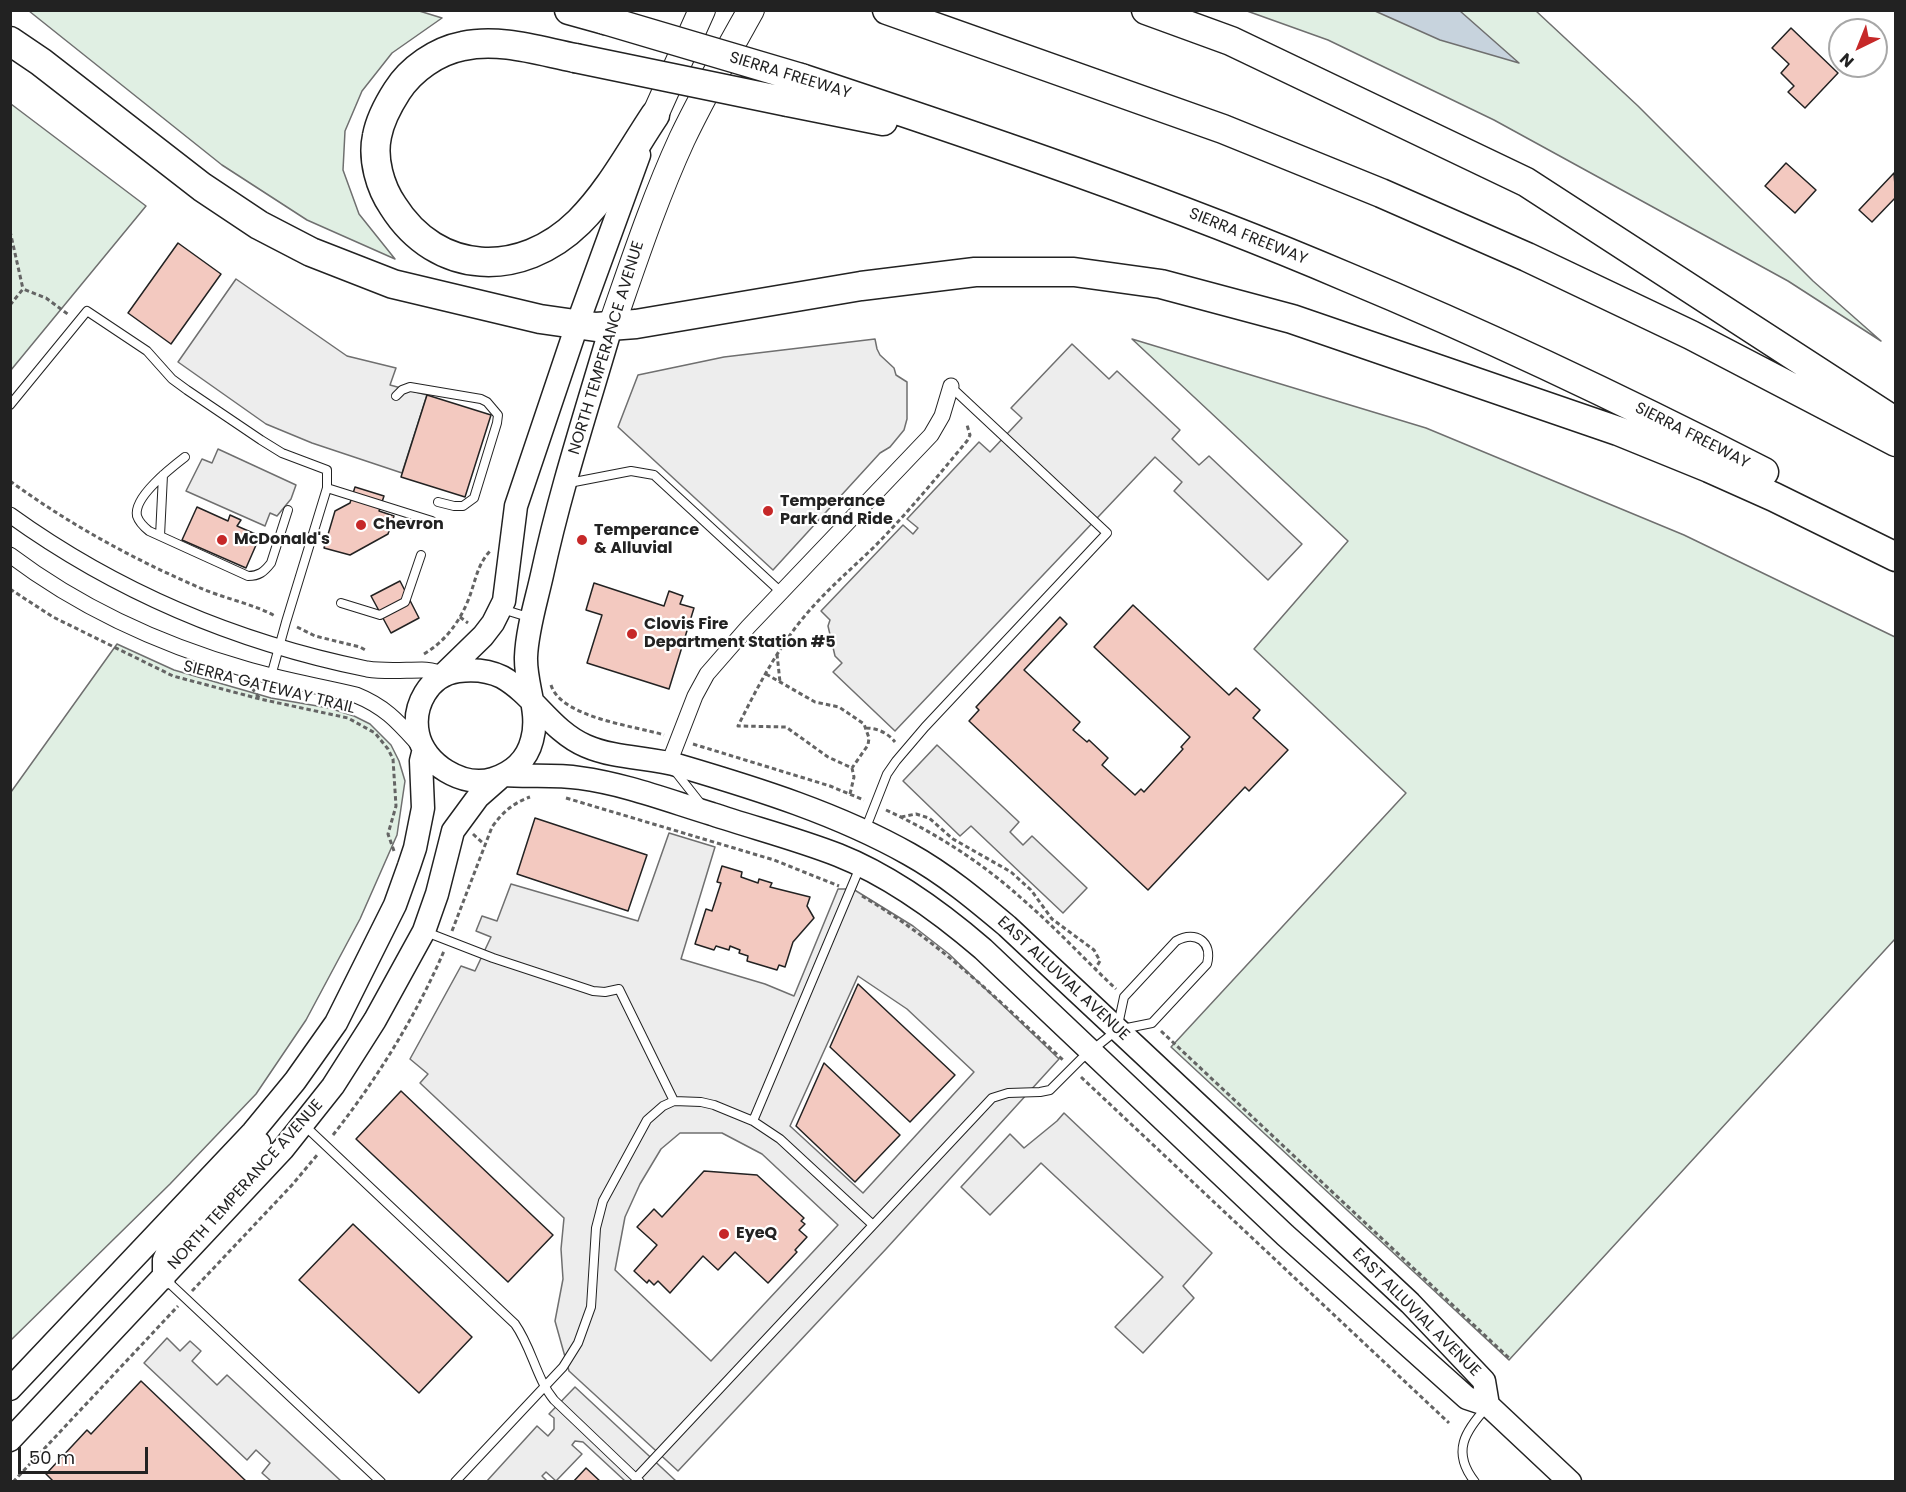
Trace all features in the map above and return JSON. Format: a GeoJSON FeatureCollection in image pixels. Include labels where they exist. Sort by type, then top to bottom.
{"type":"FeatureCollection","features":[{"type":"Feature","properties":{"kind":"highway","name":"SIERRA FREEWAY"},"geometry":{"type":"LineString","coordinates":[[569,10],[605,20],[794,90],[1006,146],[1177,209],[1346,276],[1550,366],[1803,493],[1896,544]]}},
{"type":"Feature","properties":{"kind":"highway"},"geometry":{"type":"LineString","coordinates":[[887,10],[1223,129],[1381,194],[1527,257],[1691,335],[1896,442]]}},
{"type":"Feature","properties":{"kind":"highway"},"geometry":{"type":"LineString","coordinates":[[1146,10],[1231,41],[1526,182],[1896,422]]}},
{"type":"Feature","properties":{"kind":"highway"},"geometry":{"type":"LineString","coordinates":[[10,40],[202,187],[259,225],[311,252],[393,284],[540,319],[577,325],[611,327],[659,321],[861,286],[975,272],[1074,272],[1161,284],[1292,319],[1618,431],[1774,497],[1896,557]]}},
{"type":"Feature","properties":{"kind":"highway"},"geometry":{"type":"LineString","coordinates":[[655,115],[599,200],[578,223],[536,251],[504,261],[472,262],[447,255],[414,234],[387,197],[376,157],[377,137],[382,119],[400,86],[427,61],[445,51],[462,46],[493,43],[575,58],[794,90]]}},
{"type":"Feature","properties":{"kind":"main road","name":"NORTH TEMPERANCE AVENUE"},"geometry":{"type":"LineString","coordinates":[[444,674],[483,636],[500,608],[506,590],[516,506],[577,325],[655,115],[702,10]]}},
{"type":"Feature","properties":{"kind":"main road","name":"NORTH TEMPERANCE AVENUE"},"geometry":{"type":"LineString","coordinates":[[534,706],[526,666],[532,618],[565,484],[611,327],[646,226],[682,141],[714,75],[751,10]]}},
{"type":"Feature","properties":{"kind":"main road"},"geometry":{"type":"LineString","coordinates":[[483,670],[514,686],[534,706],[534,733],[521,762],[502,775],[481,781],[458,777],[441,766],[424,749],[418,734],[419,706],[427,690],[444,674],[483,670]]}},
{"type":"Feature","properties":{"kind":"main road","name":"EAST ALLUVIAL AVENUE"},"geometry":{"type":"LineString","coordinates":[[534,706],[564,734],[586,746],[669,763],[794,803],[864,831],[908,853],[963,890],[1007,926],[1410,1303],[1484,1381],[1488,1405]]}},
{"type":"Feature","properties":{"kind":"main road","name":"NORTH TEMPERANCE AVENUE"},"geometry":{"type":"LineString","coordinates":[[10,1389],[245,1141],[284,1094],[336,1023],[395,905],[412,857],[423,808],[421,761],[424,749]]}},
{"type":"Feature","properties":{"kind":"main road","name":"NORTH TEMPERANCE AVENUE"},"geometry":{"type":"LineString","coordinates":[[10,1440],[164,1278],[303,1125],[333,1086],[424,932],[437,894],[453,831],[478,797],[502,775]]}},
{"type":"Feature","properties":{"kind":"main road","name":"EAST ALLUVIAL AVENUE"},"geometry":{"type":"LineString","coordinates":[[502,775],[582,778],[645,793],[821,849],[861,866],[922,902],[960,928],[1342,1287],[1467,1398],[1488,1405],[1570,1482]]}},
{"type":"Feature","properties":{"kind":"main road"},"geometry":{"type":"LineString","coordinates":[[164,1278],[166,1253],[254,1152],[284,1094]]}},
{"type":"Feature","properties":{"kind":"street"},"geometry":{"type":"LineString","coordinates":[[669,763],[700,685],[723,656],[931,435],[942,416],[951,386]]}},
{"type":"Feature","properties":{"kind":"street"},"geometry":{"type":"LineString","coordinates":[[10,515],[67,554],[123,585],[180,612],[278,647],[370,669],[424,670],[444,674]]}},
{"type":"Feature","properties":{"kind":"street"},"geometry":{"type":"LineString","coordinates":[[10,555],[78,598],[138,628],[210,658],[271,676],[370,700],[398,720],[424,749]]}},
{"type":"Feature","properties":{"kind":"lane"},"geometry":{"type":"LineString","coordinates":[[10,405],[87,311],[147,351],[160,367],[179,384],[261,440],[282,453],[327,470],[327,488],[271,676]]}},
{"type":"Feature","properties":{"kind":"lane"},"geometry":{"type":"LineString","coordinates":[[864,831],[887,774],[905,750],[1107,533],[951,386]]}},
{"type":"Feature","properties":{"kind":"lane"},"geometry":{"type":"LineString","coordinates":[[396,396],[410,387],[481,399],[487,402],[498,415],[474,498],[463,506],[438,502]]}},
{"type":"Feature","properties":{"kind":"lane"},"geometry":{"type":"LineString","coordinates":[[185,457],[149,490],[137,512],[142,525],[160,536],[248,576],[256,576],[266,570],[271,563],[288,510]]}},
{"type":"Feature","properties":{"kind":"lane"},"geometry":{"type":"LineString","coordinates":[[565,484],[632,471],[654,475],[782,593]]}},
{"type":"Feature","properties":{"kind":"lane"},"geometry":{"type":"LineString","coordinates":[[160,536],[163,475]]}},
{"type":"Feature","properties":{"kind":"lane"},"geometry":{"type":"LineString","coordinates":[[327,488],[432,520]]}},
{"type":"Feature","properties":{"kind":"lane"},"geometry":{"type":"LineString","coordinates":[[341,603],[380,615],[405,602],[421,555]]}},
{"type":"Feature","properties":{"kind":"lane"},"geometry":{"type":"LineString","coordinates":[[500,608],[532,618]]}},
{"type":"Feature","properties":{"kind":"lane"},"geometry":{"type":"LineString","coordinates":[[669,763],[707,813]]}},
{"type":"Feature","properties":{"kind":"lane"},"geometry":{"type":"LineString","coordinates":[[753,1120],[861,866]]}},
{"type":"Feature","properties":{"kind":"lane"},"geometry":{"type":"LineString","coordinates":[[424,932],[493,958],[593,991],[606,992],[619,988],[674,1101]]}},
{"type":"Feature","properties":{"kind":"lane"},"geometry":{"type":"LineString","coordinates":[[303,1125],[515,1324],[526,1342],[544,1388],[638,1480],[992,1098],[1008,1093],[1050,1090],[1117,1030],[1152,1023],[1207,964],[1208,951],[1203,941],[1198,937],[1184,936],[1176,941],[1124,997],[1117,1030]]}},
{"type":"Feature","properties":{"kind":"lane"},"geometry":{"type":"LineString","coordinates":[[456,1482],[544,1388],[571,1355],[585,1330],[593,1296],[596,1228],[603,1200],[647,1120],[663,1106],[684,1100],[714,1105],[753,1120],[780,1139],[873,1225]]}},
{"type":"Feature","properties":{"kind":"lane"},"geometry":{"type":"LineString","coordinates":[[164,1278],[381,1482]]}},
{"type":"Feature","properties":{"kind":"lane"},"geometry":{"type":"LineString","coordinates":[[1475,1482],[1468,1473],[1463,1460],[1462,1445],[1467,1432],[1488,1405]]}},
{"type":"Feature","properties":{"kind":"path"},"geometry":{"type":"LineString","coordinates":[[10,231],[23,289]]}},
{"type":"Feature","properties":{"kind":"path"},"geometry":{"type":"LineString","coordinates":[[10,304],[23,289]]}},
{"type":"Feature","properties":{"kind":"path"},"geometry":{"type":"LineString","coordinates":[[23,289],[46,298],[78,322]]}},
{"type":"Feature","properties":{"kind":"path"},"geometry":{"type":"LineString","coordinates":[[852,768],[828,757],[786,727],[738,726],[777,654],[814,604],[915,504],[968,441],[970,435],[967,425]]}},
{"type":"Feature","properties":{"kind":"path"},"geometry":{"type":"LineString","coordinates":[[10,481],[59,516],[152,567],[203,590],[270,613],[315,636],[360,647],[369,652]]}},
{"type":"Feature","properties":{"kind":"path"},"geometry":{"type":"LineString","coordinates":[[419,657],[447,637],[456,625],[467,603],[481,561]]}},
{"type":"Feature","properties":{"kind":"path","name":"SIERRA GATEWAY TRAIL"},"geometry":{"type":"LineString","coordinates":[[10,589],[53,617],[173,676],[260,699],[348,718],[375,733],[393,759],[396,807],[388,834]]}},
{"type":"Feature","properties":{"kind":"path"},"geometry":{"type":"LineString","coordinates":[[777,654],[780,682]]}},
{"type":"Feature","properties":{"kind":"path"},"geometry":{"type":"LineString","coordinates":[[766,674],[816,702],[839,707],[853,715],[866,728],[868,745],[852,768],[854,777],[850,794]]}},
{"type":"Feature","properties":{"kind":"path"},"geometry":{"type":"LineString","coordinates":[[550,681],[552,690],[568,705],[615,723],[660,734]]}},
{"type":"Feature","properties":{"kind":"path"},"geometry":{"type":"LineString","coordinates":[[866,728],[885,733],[905,750]]}},
{"type":"Feature","properties":{"kind":"path"},"geometry":{"type":"LineString","coordinates":[[699,746],[861,798]]}},
{"type":"Feature","properties":{"kind":"path"},"geometry":{"type":"LineString","coordinates":[[558,795],[604,809]]}},
{"type":"Feature","properties":{"kind":"path"},"geometry":{"type":"LineString","coordinates":[[471,879],[492,827],[503,813],[517,802],[533,796]]}},
{"type":"Feature","properties":{"kind":"path"},"geometry":{"type":"LineString","coordinates":[[888,810],[970,858],[1020,896],[1124,997]]}},
{"type":"Feature","properties":{"kind":"path"},"geometry":{"type":"LineString","coordinates":[[902,817],[916,814],[929,818],[953,839],[1018,878],[1031,890],[1052,919],[1094,950],[1100,961],[1095,969]]}},
{"type":"Feature","properties":{"kind":"path"},"geometry":{"type":"LineString","coordinates":[[1152,1023],[1509,1358]]}},
{"type":"Feature","properties":{"kind":"green space"},"geometry":{"type":"Polygon","coordinates":[[[416,10],[442,18],[392,53],[362,91],[345,131],[343,170],[359,214],[395,259],[307,220],[222,165],[29,11],[416,10]]]}},
{"type":"Feature","properties":{"kind":"green space"},"geometry":{"type":"Polygon","coordinates":[[[1247,11],[1536,11],[1638,106],[1813,281],[1881,341],[1788,281],[1494,120],[1328,40],[1247,11]]]}},
{"type":"Feature","properties":{"kind":"green space"},"geometry":{"type":"Polygon","coordinates":[[[11,104],[146,206],[11,370],[11,104]]]}},
{"type":"Feature","properties":{"kind":"green space"},"geometry":{"type":"Polygon","coordinates":[[[1132,339],[1426,428],[1684,535],[1895,637],[1895,939],[1509,1360],[1171,1047],[1406,793],[1254,649],[1348,541],[1132,339]]]}},
{"type":"Feature","properties":{"kind":"green space"},"geometry":{"type":"Polygon","coordinates":[[[117,644],[174,670],[271,698],[329,708],[370,724],[391,745],[405,781],[397,835],[360,919],[306,1020],[256,1094],[170,1184],[11,1340],[11,792],[117,644]]]}},
{"type":"Feature","properties":{"kind":"shaded area"},"geometry":{"type":"Polygon","coordinates":[[[1375,11],[1460,11],[1519,63],[1440,40],[1375,11]]]}},
{"type":"Feature","properties":{"kind":"shaded area"},"geometry":{"type":"Polygon","coordinates":[[[236,279],[347,356],[396,368],[390,385],[427,395],[402,473],[312,443],[266,424],[178,362],[236,279]]]}},
{"type":"Feature","properties":{"kind":"shaded area","name":"Temperance Park and Ride"},"geometry":{"type":"Polygon","coordinates":[[[875,339],[880,355],[894,368],[896,375],[907,382],[907,419],[904,430],[890,447],[880,453],[773,570],[618,427],[638,375],[724,357],[875,339]]]}},
{"type":"Feature","properties":{"kind":"shaded area"},"geometry":{"type":"Polygon","coordinates":[[[1072,344],[1109,379],[1117,371],[1180,430],[1172,439],[1199,465],[1209,456],[1302,544],[1268,580],[1174,491],[1182,482],[1155,457],[895,731],[833,672],[842,663],[835,656],[828,626],[830,620],[821,611],[903,525],[913,534],[918,528],[907,519],[979,442],[990,452],[1022,418],[1011,408],[1072,344]]]}},
{"type":"Feature","properties":{"kind":"shaded area"},"geometry":{"type":"Polygon","coordinates":[[[218,449],[296,485],[291,499],[277,516],[270,513],[265,526],[186,491],[202,459],[212,463],[218,449]]]}},
{"type":"Feature","properties":{"kind":"shaded area"},"geometry":{"type":"Polygon","coordinates":[[[937,745],[1019,822],[1010,832],[1023,845],[1032,836],[1087,888],[1063,913],[971,826],[960,836],[903,781],[937,745]]]}},
{"type":"Feature","properties":{"kind":"shaded area"},"geometry":{"type":"Polygon","coordinates":[[[669,833],[715,847],[681,959],[765,984],[794,996],[838,889],[853,889],[913,926],[949,954],[1059,1059],[886,1249],[678,1471],[569,1371],[555,1321],[563,1279],[561,1249],[564,1218],[420,1083],[428,1074],[410,1059],[461,966],[475,971],[491,937],[476,931],[482,916],[497,921],[511,884],[638,921],[669,833]],[[858,976],[790,1126],[863,1193],[974,1072],[907,1009],[858,976]],[[680,1133],[661,1149],[640,1184],[625,1217],[615,1270],[711,1361],[838,1225],[762,1154],[722,1133],[680,1133]]]}},
{"type":"Feature","properties":{"kind":"shaded area"},"geometry":{"type":"Polygon","coordinates":[[[1064,1113],[1212,1253],[1183,1286],[1194,1298],[1143,1353],[1115,1327],[1163,1277],[1041,1163],[990,1215],[961,1187],[1010,1134],[1024,1148],[1064,1113]]]}},
{"type":"Feature","properties":{"kind":"shaded area"},"geometry":{"type":"Polygon","coordinates":[[[167,1338],[180,1351],[190,1341],[201,1351],[192,1361],[217,1385],[227,1375],[341,1481],[271,1481],[262,1473],[270,1463],[256,1450],[247,1460],[144,1363],[167,1338]]]}},
{"type":"Feature","properties":{"kind":"shaded area"},"geometry":{"type":"Polygon","coordinates":[[[575,1387],[676,1481],[625,1481],[583,1442],[575,1441],[572,1445],[582,1454],[556,1481],[546,1472],[542,1476],[547,1481],[486,1482],[537,1426],[548,1436],[554,1429],[554,1418],[549,1414],[575,1387]]]}},
{"type":"Feature","properties":{"kind":"building"},"geometry":{"type":"Polygon","coordinates":[[[1791,28],[1828,63],[1828,78],[1833,78],[1805,108],[1788,92],[1794,86],[1781,73],[1789,64],[1772,48],[1791,28]]]}},
{"type":"Feature","properties":{"kind":"building"},"geometry":{"type":"Polygon","coordinates":[[[1786,163],[1816,190],[1795,213],[1765,186],[1786,163]]]}},
{"type":"Feature","properties":{"kind":"building"},"geometry":{"type":"Polygon","coordinates":[[[1894,173],[1896,197],[1872,222],[1859,210],[1894,173]]]}},
{"type":"Feature","properties":{"kind":"building"},"geometry":{"type":"Polygon","coordinates":[[[178,243],[221,274],[171,344],[128,313],[178,243]]]}},
{"type":"Feature","properties":{"kind":"building"},"geometry":{"type":"Polygon","coordinates":[[[427,395],[491,415],[465,497],[401,477],[427,395]]]}},
{"type":"Feature","properties":{"kind":"building","name":"Chevron"},"geometry":{"type":"Polygon","coordinates":[[[355,487],[384,496],[379,511],[394,516],[388,534],[350,555],[324,548],[335,511],[350,503],[355,487]]]}},
{"type":"Feature","properties":{"kind":"building"},"geometry":{"type":"Polygon","coordinates":[[[197,507],[228,521],[230,515],[241,520],[237,526],[260,536],[246,568],[182,540],[197,507]]]}},
{"type":"Feature","properties":{"kind":"building","name":"Chevron"},"geometry":{"type":"Polygon","coordinates":[[[400,581],[419,618],[391,633],[371,596],[400,581]]]}},
{"type":"Feature","properties":{"kind":"building"},"geometry":{"type":"Polygon","coordinates":[[[594,583],[664,606],[669,591],[683,596],[680,604],[694,608],[669,689],[587,663],[602,615],[586,610],[594,583]]]}},
{"type":"Feature","properties":{"kind":"building"},"geometry":{"type":"Polygon","coordinates":[[[1133,605],[1229,695],[1236,688],[1260,710],[1253,718],[1288,750],[1249,791],[1245,787],[1148,890],[969,721],[979,710],[976,707],[1060,617],[1067,624],[1024,670],[1080,722],[1073,730],[1087,742],[1089,740],[1108,758],[1102,765],[1135,795],[1141,789],[1144,792],[1183,749],[1181,747],[1190,737],[1094,647],[1133,605]]]}},
{"type":"Feature","properties":{"kind":"building"},"geometry":{"type":"Polygon","coordinates":[[[535,818],[647,855],[628,911],[517,874],[535,818]]]}},
{"type":"Feature","properties":{"kind":"building"},"geometry":{"type":"Polygon","coordinates":[[[722,866],[742,872],[741,877],[758,883],[759,879],[772,883],[770,887],[810,897],[807,906],[814,918],[793,942],[785,967],[779,965],[777,970],[747,961],[748,956],[730,946],[729,950],[716,946],[714,950],[695,944],[706,909],[712,911],[721,883],[717,882],[722,866]]]}},
{"type":"Feature","properties":{"kind":"building"},"geometry":{"type":"Polygon","coordinates":[[[858,984],[955,1075],[910,1122],[830,1047],[858,984]]]}},
{"type":"Feature","properties":{"kind":"building"},"geometry":{"type":"Polygon","coordinates":[[[824,1063],[900,1135],[855,1182],[796,1126],[824,1063]]]}},
{"type":"Feature","properties":{"kind":"building"},"geometry":{"type":"Polygon","coordinates":[[[401,1091],[553,1235],[508,1282],[356,1139],[401,1091]]]}},
{"type":"Feature","properties":{"kind":"building","name":"EyeQ"},"geometry":{"type":"Polygon","coordinates":[[[704,1171],[757,1175],[804,1218],[801,1221],[805,1224],[799,1230],[807,1237],[795,1250],[797,1252],[768,1283],[735,1252],[718,1270],[703,1256],[670,1293],[658,1281],[654,1285],[649,1280],[647,1283],[634,1271],[657,1245],[637,1227],[654,1209],[662,1217],[704,1171]]]}},
{"type":"Feature","properties":{"kind":"building"},"geometry":{"type":"Polygon","coordinates":[[[353,1224],[472,1337],[419,1393],[299,1280],[353,1224]]]}},
{"type":"Feature","properties":{"kind":"building"},"geometry":{"type":"Polygon","coordinates":[[[141,1381],[247,1482],[54,1482],[46,1474],[87,1430],[91,1434],[141,1381]]]}},
{"type":"Feature","properties":{"kind":"building"},"geometry":{"type":"Polygon","coordinates":[[[586,1468],[601,1482],[573,1482],[586,1468]]]}},
{"type":"Feature","properties":{"kind":"place","name":"Temperance Park and Ride"},"geometry":{"type":"Point","coordinates":[768,511]}},
{"type":"Feature","properties":{"kind":"place","name":"Chevron"},"geometry":{"type":"Point","coordinates":[361,525]}},
{"type":"Feature","properties":{"kind":"place","name":"McDonald's"},"geometry":{"type":"Point","coordinates":[222,540]}},
{"type":"Feature","properties":{"kind":"place","name":"Temperance & Alluvial"},"geometry":{"type":"Point","coordinates":[582,540]}},
{"type":"Feature","properties":{"kind":"place","name":"Clovis Fire Department Station #5"},"geometry":{"type":"Point","coordinates":[632,634]}},
{"type":"Feature","properties":{"kind":"place","name":"EyeQ"},"geometry":{"type":"Point","coordinates":[724,1234]}}]}
